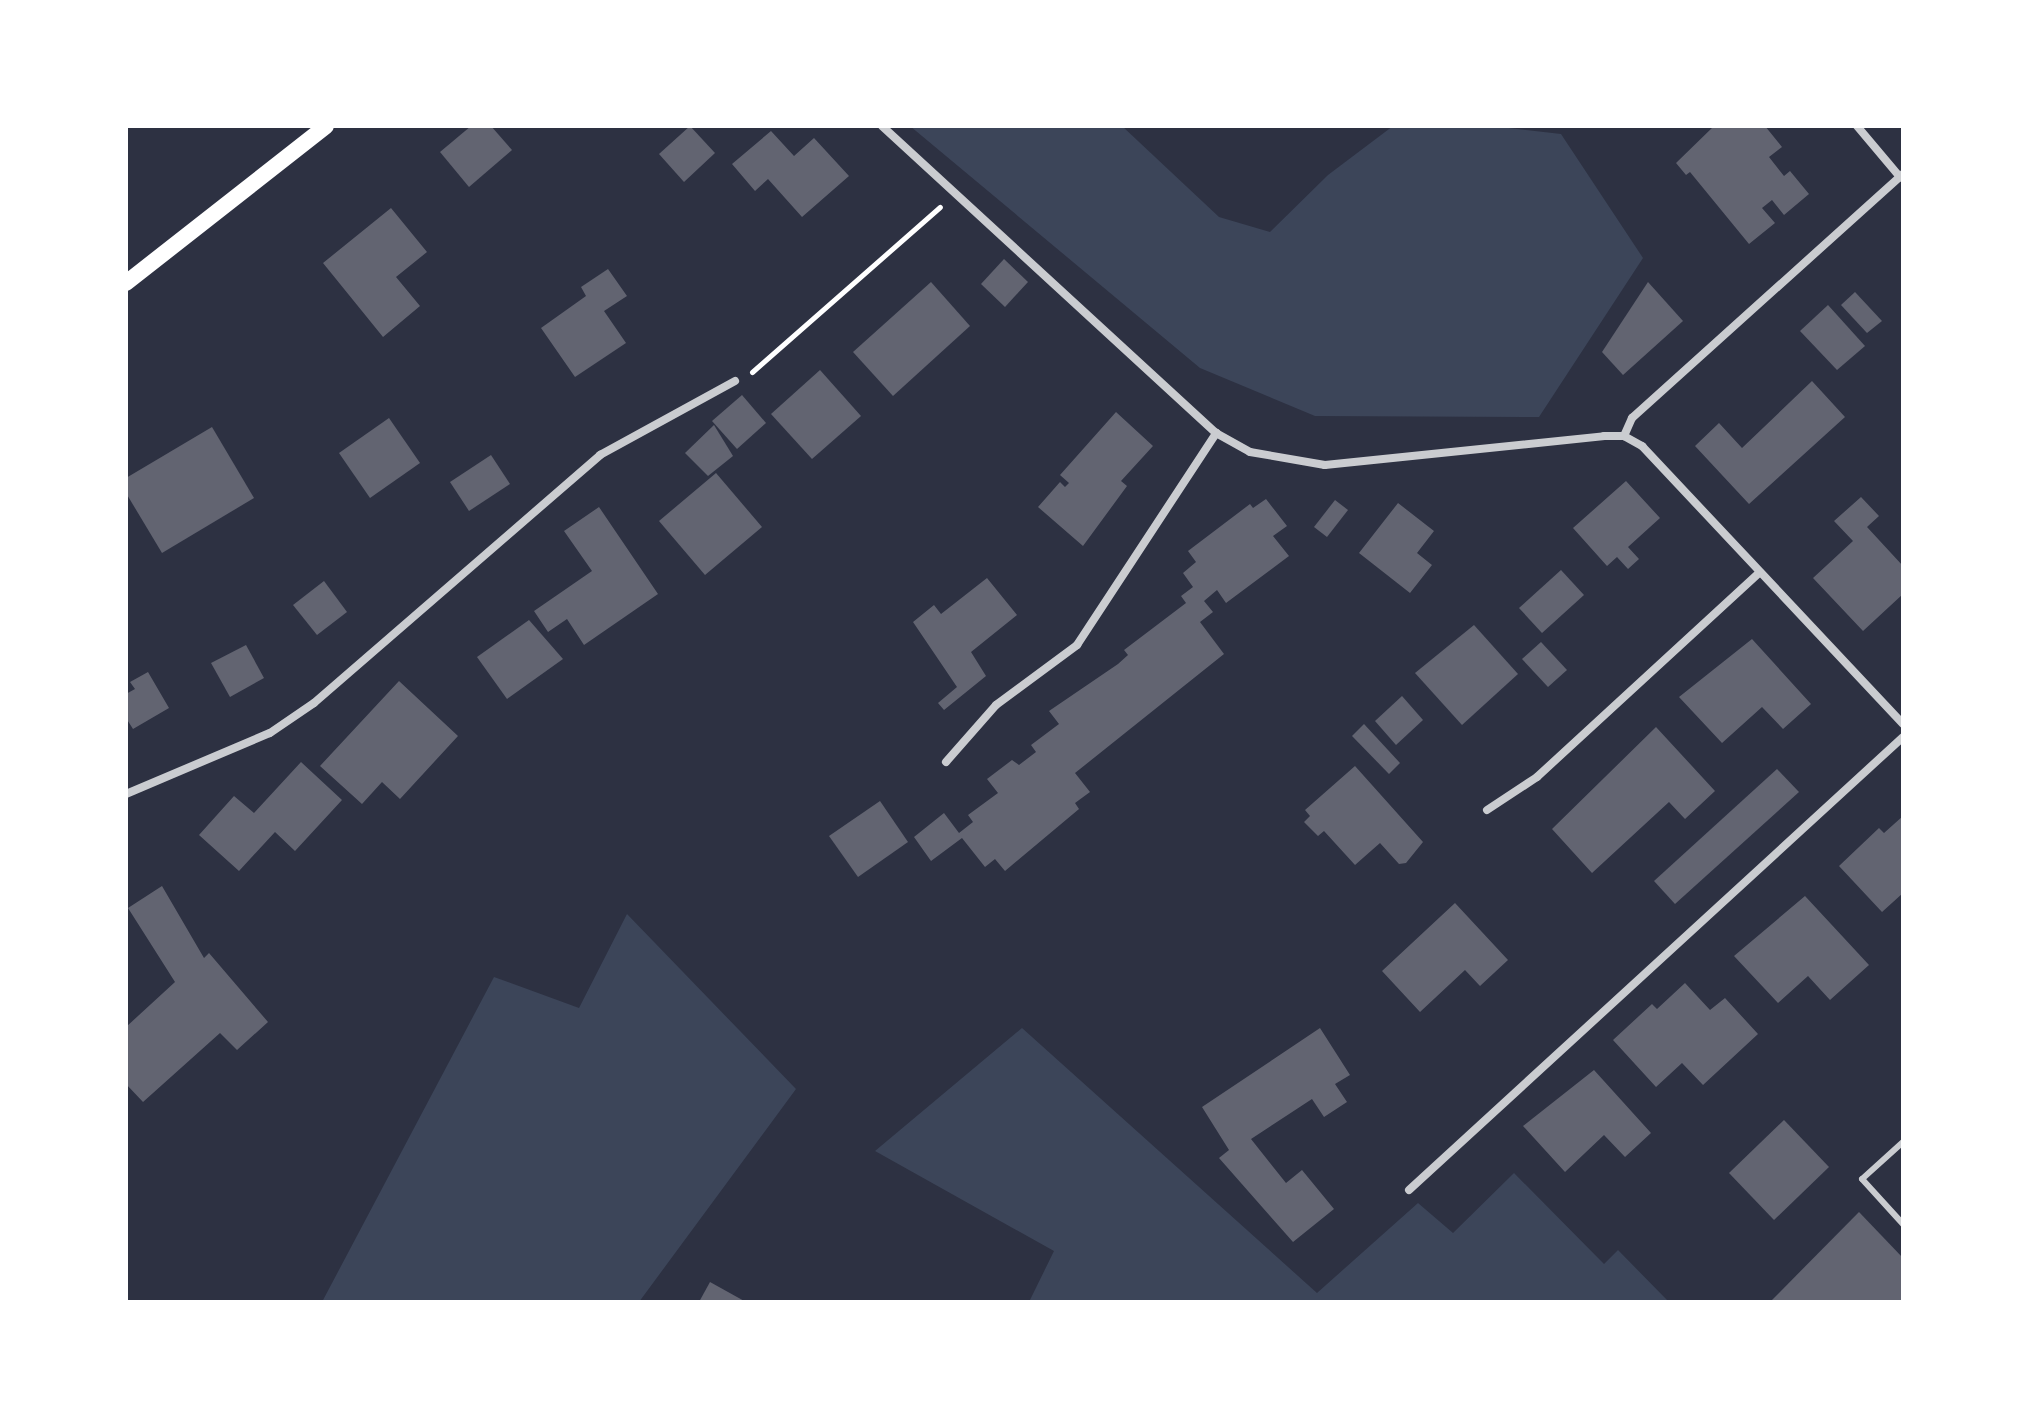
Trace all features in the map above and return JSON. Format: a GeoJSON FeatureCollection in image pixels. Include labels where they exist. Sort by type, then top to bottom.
{"type":"FeatureCollection","features":[{"type":"Feature","properties":{"kind":"main road"},"geometry":{"type":"LineString","coordinates":[[126,283],[326,126]]}},
{"type":"Feature","properties":{"kind":"street"},"geometry":{"type":"LineString","coordinates":[[882,126],[953,196],[1216,433],[1250,452],[1325,465],[1624,436],[1642,446],[1758,574],[1903,724]]}},
{"type":"Feature","properties":{"kind":"street"},"geometry":{"type":"LineString","coordinates":[[1624,436],[1632,418],[1901,175],[1857,126]]}},
{"type":"Feature","properties":{"kind":"street"},"geometry":{"type":"LineString","coordinates":[[126,794],[270,733],[314,703],[600,455],[735,381]]}},
{"type":"Feature","properties":{"kind":"street"},"geometry":{"type":"LineString","coordinates":[[946,762],[996,705],[1077,645],[1216,433]]}},
{"type":"Feature","properties":{"kind":"street"},"geometry":{"type":"LineString","coordinates":[[1487,810],[1537,777],[1758,574]]}},
{"type":"Feature","properties":{"kind":"street"},"geometry":{"type":"LineString","coordinates":[[1409,1190],[1903,737]]}},
{"type":"Feature","properties":{"kind":"lane"},"geometry":{"type":"LineString","coordinates":[[1903,1142],[1862,1179],[1903,1224]]}},
{"type":"Feature","properties":{"kind":"path"},"geometry":{"type":"LineString","coordinates":[[735,381],[768,363],[953,196]]}},
{"type":"Feature","properties":{"kind":"shaded area"},"geometry":{"type":"Polygon","coordinates":[[[910,126],[1122,126],[1219,217],[1270,232],[1328,175],[1393,126],[1491,126],[1561,134],[1643,258],[1539,417],[1315,416],[1200,368],[910,126]]]}},
{"type":"Feature","properties":{"kind":"shaded area"},"geometry":{"type":"Polygon","coordinates":[[[627,914],[796,1089],[639,1302],[322,1302],[494,977],[579,1008],[627,914]]]}},
{"type":"Feature","properties":{"kind":"shaded area"},"geometry":{"type":"Polygon","coordinates":[[[1022,1028],[1317,1293],[1418,1203],[1453,1233],[1514,1173],[1604,1264],[1618,1250],[1669,1302],[1029,1302],[1054,1251],[875,1151],[1022,1028]]]}},
{"type":"Feature","properties":{"kind":"building"},"geometry":{"type":"Polygon","coordinates":[[[471,126],[491,126],[512,150],[469,187],[440,152],[471,126]]]}},
{"type":"Feature","properties":{"kind":"building"},"geometry":{"type":"Polygon","coordinates":[[[690,126],[715,153],[684,182],[659,154],[690,126]]]}},
{"type":"Feature","properties":{"kind":"building"},"geometry":{"type":"Polygon","coordinates":[[[1714,126],[1765,126],[1782,147],[1769,157],[1784,176],[1790,171],[1809,194],[1784,215],[1772,200],[1762,208],[1775,223],[1749,244],[1690,172],[1686,175],[1676,163],[1714,126]]]}},
{"type":"Feature","properties":{"kind":"building"},"geometry":{"type":"Polygon","coordinates":[[[771,131],[794,156],[814,138],[849,176],[802,217],[768,179],[755,191],[732,164],[771,131]]]}},
{"type":"Feature","properties":{"kind":"building"},"geometry":{"type":"Polygon","coordinates":[[[391,208],[427,252],[396,277],[420,306],[383,337],[323,263],[391,208]]]}},
{"type":"Feature","properties":{"kind":"building"},"geometry":{"type":"Polygon","coordinates":[[[1004,259],[1028,282],[1005,307],[981,284],[1004,259]]]}},
{"type":"Feature","properties":{"kind":"building"},"geometry":{"type":"Polygon","coordinates":[[[608,269],[627,296],[604,311],[626,343],[575,377],[541,328],[586,296],[581,287],[608,269]]]}},
{"type":"Feature","properties":{"kind":"building"},"geometry":{"type":"Polygon","coordinates":[[[931,282],[970,326],[893,396],[853,352],[931,282]]]}},
{"type":"Feature","properties":{"kind":"building"},"geometry":{"type":"Polygon","coordinates":[[[1648,282],[1683,321],[1623,375],[1602,352],[1648,282]]]}},
{"type":"Feature","properties":{"kind":"building"},"geometry":{"type":"Polygon","coordinates":[[[1855,292],[1882,321],[1867,333],[1841,305],[1855,292]]]}},
{"type":"Feature","properties":{"kind":"building"},"geometry":{"type":"Polygon","coordinates":[[[1828,305],[1865,346],[1837,370],[1800,331],[1828,305]]]}},
{"type":"Feature","properties":{"kind":"building"},"geometry":{"type":"Polygon","coordinates":[[[820,370],[861,416],[812,459],[771,414],[820,370]]]}},
{"type":"Feature","properties":{"kind":"building"},"geometry":{"type":"Polygon","coordinates":[[[1812,381],[1845,417],[1749,504],[1695,446],[1719,423],[1742,448],[1812,381]]]}},
{"type":"Feature","properties":{"kind":"building"},"geometry":{"type":"Polygon","coordinates":[[[742,395],[766,423],[737,449],[712,421],[742,395]]]}},
{"type":"Feature","properties":{"kind":"building"},"geometry":{"type":"Polygon","coordinates":[[[1116,412],[1153,446],[1121,481],[1127,486],[1083,546],[1038,507],[1060,482],[1065,487],[1069,483],[1060,475],[1116,412]]]}},
{"type":"Feature","properties":{"kind":"building"},"geometry":{"type":"Polygon","coordinates":[[[389,418],[420,463],[370,498],[339,453],[389,418]]]}},
{"type":"Feature","properties":{"kind":"building"},"geometry":{"type":"Polygon","coordinates":[[[714,425],[733,456],[708,476],[685,453],[714,425]]]}},
{"type":"Feature","properties":{"kind":"building"},"geometry":{"type":"Polygon","coordinates":[[[212,427],[254,498],[162,553],[126,493],[126,478],[212,427]]]}},
{"type":"Feature","properties":{"kind":"building"},"geometry":{"type":"Polygon","coordinates":[[[491,455],[510,484],[469,511],[450,482],[491,455]]]}},
{"type":"Feature","properties":{"kind":"building"},"geometry":{"type":"Polygon","coordinates":[[[716,473],[762,527],[705,575],[659,521],[716,473]]]}},
{"type":"Feature","properties":{"kind":"building"},"geometry":{"type":"Polygon","coordinates":[[[1626,481],[1660,518],[1628,547],[1639,559],[1628,569],[1617,557],[1607,566],[1573,528],[1626,481]]]}},
{"type":"Feature","properties":{"kind":"building"},"geometry":{"type":"Polygon","coordinates":[[[1861,497],[1879,516],[1867,527],[1903,566],[1903,594],[1863,631],[1813,578],[1853,541],[1834,521],[1861,497]]]}},
{"type":"Feature","properties":{"kind":"building"},"geometry":{"type":"Polygon","coordinates":[[[1266,499],[1287,526],[1273,536],[1289,556],[1226,603],[1217,590],[1204,601],[1213,612],[1200,622],[1224,654],[1075,773],[1090,792],[1075,803],[1079,809],[1005,871],[995,859],[985,867],[962,838],[931,861],[914,837],[944,813],[959,833],[973,822],[968,815],[998,793],[987,779],[1012,760],[1019,765],[1036,752],[1031,745],[1059,724],[1049,711],[1118,664],[1128,655],[1124,650],[1186,603],[1181,596],[1193,587],[1183,573],[1196,562],[1188,551],[1250,504],[1253,508],[1266,499]]]}},
{"type":"Feature","properties":{"kind":"building"},"geometry":{"type":"Polygon","coordinates":[[[1335,500],[1348,510],[1327,537],[1314,527],[1335,500]]]}},
{"type":"Feature","properties":{"kind":"building"},"geometry":{"type":"Polygon","coordinates":[[[1398,503],[1434,531],[1417,553],[1432,565],[1410,593],[1359,553],[1398,503]]]}},
{"type":"Feature","properties":{"kind":"building"},"geometry":{"type":"Polygon","coordinates":[[[599,507],[658,594],[584,645],[567,619],[548,632],[534,611],[592,571],[564,531],[599,507]]]}},
{"type":"Feature","properties":{"kind":"building"},"geometry":{"type":"Polygon","coordinates":[[[1561,570],[1584,595],[1542,633],[1519,608],[1561,570]]]}},
{"type":"Feature","properties":{"kind":"building"},"geometry":{"type":"Polygon","coordinates":[[[987,578],[1017,615],[971,652],[986,676],[944,710],[938,703],[957,687],[913,622],[934,605],[941,614],[987,578]]]}},
{"type":"Feature","properties":{"kind":"building"},"geometry":{"type":"Polygon","coordinates":[[[324,581],[347,612],[317,635],[293,605],[324,581]]]}},
{"type":"Feature","properties":{"kind":"building"},"geometry":{"type":"Polygon","coordinates":[[[529,620],[563,659],[507,699],[477,657],[529,620]]]}},
{"type":"Feature","properties":{"kind":"building"},"geometry":{"type":"Polygon","coordinates":[[[1474,625],[1518,674],[1462,725],[1415,673],[1474,625]]]}},
{"type":"Feature","properties":{"kind":"building"},"geometry":{"type":"Polygon","coordinates":[[[1752,639],[1811,704],[1783,729],[1762,707],[1722,743],[1679,697],[1752,639]]]}},
{"type":"Feature","properties":{"kind":"building"},"geometry":{"type":"Polygon","coordinates":[[[1541,642],[1567,670],[1548,687],[1522,659],[1541,642]]]}},
{"type":"Feature","properties":{"kind":"building"},"geometry":{"type":"Polygon","coordinates":[[[246,645],[264,678],[230,697],[211,663],[246,645]]]}},
{"type":"Feature","properties":{"kind":"building"},"geometry":{"type":"Polygon","coordinates":[[[148,672],[169,708],[133,729],[126,718],[126,694],[135,689],[130,682],[148,672]]]}},
{"type":"Feature","properties":{"kind":"building"},"geometry":{"type":"Polygon","coordinates":[[[399,681],[458,736],[400,799],[382,782],[362,804],[320,766],[399,681]]]}},
{"type":"Feature","properties":{"kind":"building"},"geometry":{"type":"Polygon","coordinates":[[[1402,696],[1423,720],[1396,745],[1375,721],[1402,696]]]}},
{"type":"Feature","properties":{"kind":"building"},"geometry":{"type":"Polygon","coordinates":[[[1364,724],[1400,763],[1389,774],[1352,736],[1364,724]]]}},
{"type":"Feature","properties":{"kind":"building"},"geometry":{"type":"Polygon","coordinates":[[[1656,727],[1715,791],[1685,819],[1669,802],[1592,873],[1552,829],[1656,727]]]}},
{"type":"Feature","properties":{"kind":"building"},"geometry":{"type":"Polygon","coordinates":[[[301,762],[342,800],[295,851],[275,832],[239,871],[199,835],[234,796],[254,813],[301,762]]]}},
{"type":"Feature","properties":{"kind":"building"},"geometry":{"type":"Polygon","coordinates":[[[1355,766],[1423,842],[1406,863],[1399,864],[1380,843],[1355,865],[1324,831],[1318,836],[1304,822],[1310,816],[1305,810],[1355,766]]]}},
{"type":"Feature","properties":{"kind":"building"},"geometry":{"type":"Polygon","coordinates":[[[1777,769],[1799,792],[1675,904],[1654,881],[1777,769]]]}},
{"type":"Feature","properties":{"kind":"building"},"geometry":{"type":"Polygon","coordinates":[[[880,801],[908,842],[858,877],[829,836],[880,801]]]}},
{"type":"Feature","properties":{"kind":"building"},"geometry":{"type":"Polygon","coordinates":[[[1903,816],[1903,893],[1882,912],[1839,866],[1879,828],[1884,833],[1903,816]]]}},
{"type":"Feature","properties":{"kind":"building"},"geometry":{"type":"Polygon","coordinates":[[[162,886],[204,958],[209,953],[268,1022],[237,1050],[220,1033],[143,1102],[126,1084],[126,1027],[175,982],[128,908],[162,886]]]}},
{"type":"Feature","properties":{"kind":"building"},"geometry":{"type":"Polygon","coordinates":[[[1805,896],[1869,965],[1830,1000],[1808,976],[1778,1003],[1734,956],[1805,896]]]}},
{"type":"Feature","properties":{"kind":"building"},"geometry":{"type":"Polygon","coordinates":[[[1455,903],[1508,960],[1480,986],[1465,970],[1420,1012],[1382,971],[1455,903]]]}},
{"type":"Feature","properties":{"kind":"building"},"geometry":{"type":"Polygon","coordinates":[[[1685,983],[1710,1010],[1725,998],[1758,1034],[1703,1085],[1682,1063],[1656,1087],[1613,1040],[1652,1004],[1657,1009],[1685,983]]]}},
{"type":"Feature","properties":{"kind":"building"},"geometry":{"type":"Polygon","coordinates":[[[1320,1028],[1350,1075],[1335,1084],[1347,1102],[1324,1117],[1312,1099],[1251,1139],[1286,1183],[1302,1170],[1334,1209],[1293,1242],[1219,1158],[1229,1150],[1202,1107],[1320,1028]]]}},
{"type":"Feature","properties":{"kind":"building"},"geometry":{"type":"Polygon","coordinates":[[[1594,1070],[1651,1133],[1625,1157],[1604,1135],[1565,1172],[1523,1126],[1594,1070]]]}},
{"type":"Feature","properties":{"kind":"building"},"geometry":{"type":"Polygon","coordinates":[[[1784,1120],[1829,1167],[1774,1220],[1729,1173],[1784,1120]]]}},
{"type":"Feature","properties":{"kind":"building"},"geometry":{"type":"Polygon","coordinates":[[[1859,1212],[1903,1258],[1903,1302],[1770,1302],[1859,1212]]]}},
{"type":"Feature","properties":{"kind":"building"},"geometry":{"type":"Polygon","coordinates":[[[710,1282],[746,1302],[699,1302],[710,1282]]]}}]}
